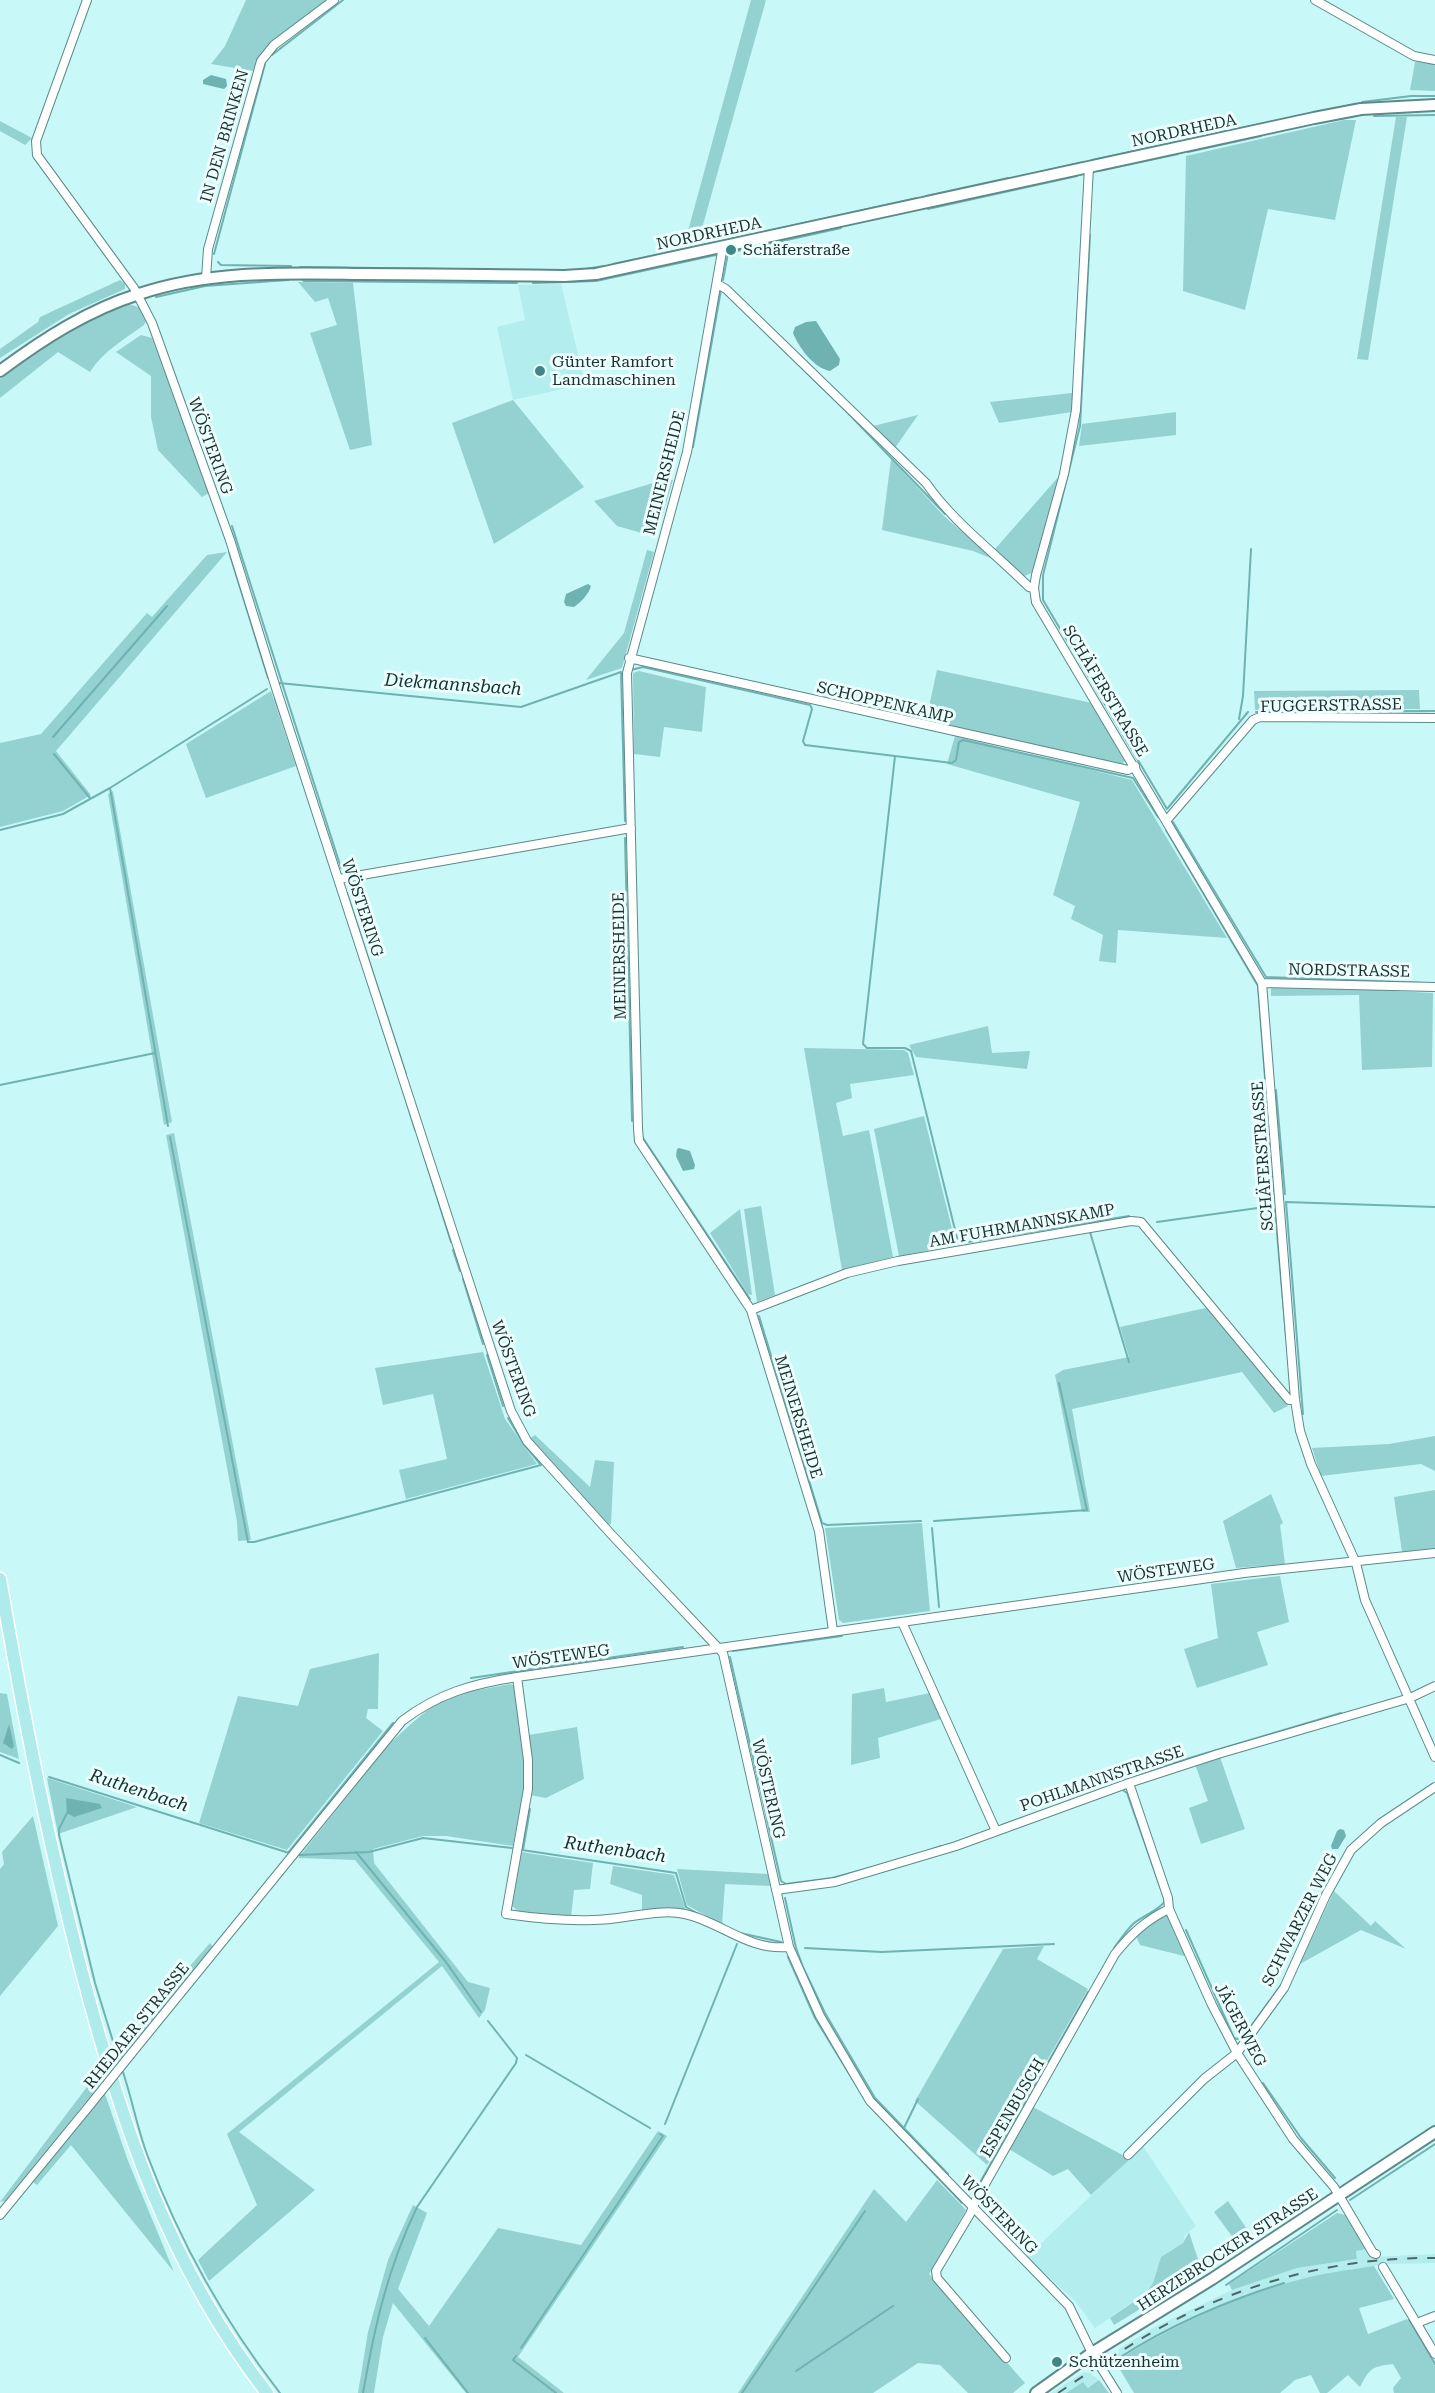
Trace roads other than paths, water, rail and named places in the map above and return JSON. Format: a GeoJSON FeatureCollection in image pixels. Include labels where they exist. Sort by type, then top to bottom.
{"type":"FeatureCollection","features":[{"type":"Feature","properties":{"kind":"main road","name":"NORDRHEDA"},"geometry":{"type":"LineString","coordinates":[[0,371],[72,322],[138,294],[206,278],[264,273],[580,275],[1361,110],[1435,105]]}},
{"type":"Feature","properties":{"kind":"main road"},"geometry":{"type":"LineString","coordinates":[[0,1579],[50,1845],[92,2011],[138,2160],[159,2212],[186,2268],[218,2324],[267,2393]]}},
{"type":"Feature","properties":{"kind":"main road","name":"HERZEBROCKER STRASSE"},"geometry":{"type":"LineString","coordinates":[[1036,2393],[1092,2353],[1212,2279],[1435,2132]]}},
{"type":"Feature","properties":{"kind":"street","name":"WÖSTERING"},"geometry":{"type":"LineString","coordinates":[[87,0],[35,148],[40,161],[138,294],[152,323],[230,540],[511,1411],[527,1441],[723,1653],[789,1947],[820,2016],[870,2101],[1069,2306],[1092,2353],[1117,2393]]}},
{"type":"Feature","properties":{"kind":"street","name":"IN DEN BRINKEN"},"geometry":{"type":"LineString","coordinates":[[206,278],[208,249],[261,61],[274,45],[334,0]]}},
{"type":"Feature","properties":{"kind":"street"},"geometry":{"type":"LineString","coordinates":[[1315,0],[1414,56],[1435,60]]}},
{"type":"Feature","properties":{"kind":"street"},"geometry":{"type":"LineString","coordinates":[[717,284],[733,295],[926,483],[948,513],[993,551],[1029,587],[1034,588],[1064,474],[1076,411],[1089,167]]}},
{"type":"Feature","properties":{"kind":"street","name":"MEINERSHEIDE"},"geometry":{"type":"LineString","coordinates":[[723,246],[687,452],[627,672],[639,1141],[751,1310],[819,1531],[833,1631]]}},
{"type":"Feature","properties":{"kind":"street","name":"SCHÄFERSTRASSE"},"geometry":{"type":"LineString","coordinates":[[1034,588],[1036,602],[1263,983],[1295,1400],[1300,1431],[1311,1464],[1356,1563],[1365,1600],[1435,1757]]}},
{"type":"Feature","properties":{"kind":"street","name":"SCHOPPENKAMP"},"geometry":{"type":"LineString","coordinates":[[629,658],[1128,770],[1135,766]]}},
{"type":"Feature","properties":{"kind":"street","name":"FUGGERSTRASSE"},"geometry":{"type":"LineString","coordinates":[[1166,821],[1253,720],[1260,717],[1435,718]]}},
{"type":"Feature","properties":{"kind":"street"},"geometry":{"type":"LineString","coordinates":[[339,879],[631,828]]}},
{"type":"Feature","properties":{"kind":"street","name":"NORDSTRASSE"},"geometry":{"type":"LineString","coordinates":[[1263,983],[1435,987]]}},
{"type":"Feature","properties":{"kind":"street","name":"AM FUHRMANNSKAMP"},"geometry":{"type":"LineString","coordinates":[[751,1310],[847,1273],[898,1261],[1131,1221],[1142,1222],[1289,1400],[1295,1400]]}},
{"type":"Feature","properties":{"kind":"street","name":"WÖSTEWEG"},"geometry":{"type":"LineString","coordinates":[[294,1853],[402,1721],[422,1706],[460,1689],[517,1677],[1244,1573],[1435,1553]]}},
{"type":"Feature","properties":{"kind":"street"},"geometry":{"type":"LineString","coordinates":[[902,1622],[996,1831]]}},
{"type":"Feature","properties":{"kind":"street"},"geometry":{"type":"LineString","coordinates":[[517,1677],[528,1760],[528,1789],[506,1914],[593,1920],[678,1913],[696,1917],[742,1939],[778,1948],[789,1947]]}},
{"type":"Feature","properties":{"kind":"street","name":"POHLMANNSTRASSE"},"geometry":{"type":"LineString","coordinates":[[776,1890],[835,1882],[956,1846],[1129,1783],[1218,1754],[1410,1698],[1435,1686]]}},
{"type":"Feature","properties":{"kind":"street","name":"JÄGERWEG"},"geometry":{"type":"LineString","coordinates":[[1129,1783],[1170,1909],[1212,2005],[1237,2053],[1293,2139],[1339,2197],[1373,2253],[1376,2254]]}},
{"type":"Feature","properties":{"kind":"street","name":"SCHWARZER WEG"},"geometry":{"type":"LineString","coordinates":[[1128,2155],[1204,2079],[1237,2053],[1284,1988],[1326,1895],[1351,1850],[1381,1823],[1435,1787]]}},
{"type":"Feature","properties":{"kind":"street","name":"RHEDAER STRASSE"},"geometry":{"type":"LineString","coordinates":[[0,2215],[294,1853]]}},
{"type":"Feature","properties":{"kind":"street","name":"ESPENBUSCH"},"geometry":{"type":"LineString","coordinates":[[1006,2358],[937,2278],[936,2271],[1115,1954],[1132,1932],[1149,1919],[1170,1909]]}},
{"type":"Feature","properties":{"kind":"street"},"geometry":{"type":"LineString","coordinates":[[1383,2267],[1435,2354]]}},
{"type":"Feature","properties":{"kind":"street"},"geometry":{"type":"LineString","coordinates":[[1417,2323],[1435,2316]]}},
{"type":"Feature","properties":{"kind":"waterway"},"geometry":{"type":"LineString","coordinates":[[272,55],[343,0]]}},
{"type":"Feature","properties":{"kind":"waterway"},"geometry":{"type":"LineString","coordinates":[[214,254],[265,64]]}},
{"type":"Feature","properties":{"kind":"waterway"},"geometry":{"type":"LineString","coordinates":[[1362,102],[1411,96],[1435,96]]}},
{"type":"Feature","properties":{"kind":"waterway"},"geometry":{"type":"LineString","coordinates":[[1185,140],[1356,104]]}},
{"type":"Feature","properties":{"kind":"waterway"},"geometry":{"type":"LineString","coordinates":[[1374,116],[1435,115]]}},
{"type":"Feature","properties":{"kind":"waterway"},"geometry":{"type":"LineString","coordinates":[[1188,152],[1261,136]]}},
{"type":"Feature","properties":{"kind":"waterway"},"geometry":{"type":"LineString","coordinates":[[1092,160],[1176,142]]}},
{"type":"Feature","properties":{"kind":"waterway"},"geometry":{"type":"LineString","coordinates":[[1099,171],[1178,154]]}},
{"type":"Feature","properties":{"kind":"waterway"},"geometry":{"type":"LineString","coordinates":[[1022,176],[1083,162]]}},
{"type":"Feature","properties":{"kind":"waterway"},"geometry":{"type":"LineString","coordinates":[[928,209],[1077,176]]}},
{"type":"Feature","properties":{"kind":"waterway"},"geometry":{"type":"LineString","coordinates":[[926,196],[1008,178]]}},
{"type":"Feature","properties":{"kind":"waterway"},"geometry":{"type":"LineString","coordinates":[[727,240],[917,198]]}},
{"type":"Feature","properties":{"kind":"waterway"},"geometry":{"type":"LineString","coordinates":[[723,280],[728,253],[841,228]]}},
{"type":"Feature","properties":{"kind":"waterway"},"geometry":{"type":"LineString","coordinates":[[1090,235],[1080,426],[1043,575],[1043,600],[1167,809],[1248,712]]}},
{"type":"Feature","properties":{"kind":"waterway"},"geometry":{"type":"LineString","coordinates":[[613,264],[717,242]]}},
{"type":"Feature","properties":{"kind":"waterway"},"geometry":{"type":"LineString","coordinates":[[533,283],[596,281],[716,255]]}},
{"type":"Feature","properties":{"kind":"waterway"},"geometry":{"type":"LineString","coordinates":[[218,262],[221,265],[291,266]]}},
{"type":"Feature","properties":{"kind":"waterway"},"geometry":{"type":"LineString","coordinates":[[535,270],[579,270],[604,266]]}},
{"type":"Feature","properties":{"kind":"waterway"},"geometry":{"type":"LineString","coordinates":[[300,267],[453,269]]}},
{"type":"Feature","properties":{"kind":"waterway"},"geometry":{"type":"LineString","coordinates":[[462,269],[524,270]]}},
{"type":"Feature","properties":{"kind":"waterway"},"geometry":{"type":"LineString","coordinates":[[300,278],[304,281],[517,283]]}},
{"type":"Feature","properties":{"kind":"waterway"},"geometry":{"type":"LineString","coordinates":[[156,297],[205,286],[288,280]]}},
{"type":"Feature","properties":{"kind":"waterway"},"geometry":{"type":"LineString","coordinates":[[693,447],[721,290]]}},
{"type":"Feature","properties":{"kind":"waterway"},"geometry":{"type":"LineString","coordinates":[[764,331],[846,411],[945,514]]}},
{"type":"Feature","properties":{"kind":"waterway"},"geometry":{"type":"LineString","coordinates":[[232,526],[341,868]]}},
{"type":"Feature","properties":{"kind":"waterway"},"geometry":{"type":"LineString","coordinates":[[1239,719],[1243,696],[1251,549]]}},
{"type":"Feature","properties":{"kind":"waterway"},"geometry":{"type":"LineString","coordinates":[[229,552],[268,678]]}},
{"type":"Feature","properties":{"kind":"waterway"},"geometry":{"type":"LineString","coordinates":[[53,737],[167,606]]}},
{"type":"Feature","properties":{"kind":"waterway"},"geometry":{"type":"LineString","coordinates":[[631,670],[643,667],[810,705],[812,709],[803,741],[805,745],[952,763],[956,760],[959,742],[963,740],[1133,778],[1158,817]]}},
{"type":"Feature","properties":{"kind":"waterway","name":"Diekmannsbach"},"geometry":{"type":"LineString","coordinates":[[279,683],[521,707],[621,672],[625,821]]}},
{"type":"Feature","properties":{"kind":"waterway","name":"Diekmannsbach"},"geometry":{"type":"LineString","coordinates":[[0,830],[63,814],[110,788],[267,689]]}},
{"type":"Feature","properties":{"kind":"waterway"},"geometry":{"type":"LineString","coordinates":[[275,699],[288,736]]}},
{"type":"Feature","properties":{"kind":"waterway"},"geometry":{"type":"LineString","coordinates":[[1256,712],[1435,711]]}},
{"type":"Feature","properties":{"kind":"waterway"},"geometry":{"type":"LineString","coordinates":[[54,754],[90,798]]}},
{"type":"Feature","properties":{"kind":"waterway"},"geometry":{"type":"LineString","coordinates":[[895,756],[863,1044],[867,1048],[905,1048],[911,1051],[958,1242],[1129,1216]]}},
{"type":"Feature","properties":{"kind":"waterway"},"geometry":{"type":"LineString","coordinates":[[110,788],[168,1126]]}},
{"type":"Feature","properties":{"kind":"waterway"},"geometry":{"type":"LineString","coordinates":[[1173,822],[1266,977],[1426,983]]}},
{"type":"Feature","properties":{"kind":"waterway"},"geometry":{"type":"LineString","coordinates":[[1166,830],[1258,986],[1274,1195]]}},
{"type":"Feature","properties":{"kind":"waterway"},"geometry":{"type":"LineString","coordinates":[[625,838],[632,1121]]}},
{"type":"Feature","properties":{"kind":"waterway"},"geometry":{"type":"LineString","coordinates":[[347,893],[406,1074]]}},
{"type":"Feature","properties":{"kind":"waterway"},"geometry":{"type":"LineString","coordinates":[[380,1021],[396,1069]]}},
{"type":"Feature","properties":{"kind":"waterway"},"geometry":{"type":"LineString","coordinates":[[0,1085],[155,1053]]}},
{"type":"Feature","properties":{"kind":"waterway"},"geometry":{"type":"LineString","coordinates":[[401,1084],[415,1130]]}},
{"type":"Feature","properties":{"kind":"waterway"},"geometry":{"type":"LineString","coordinates":[[1276,1090],[1285,1194]]}},
{"type":"Feature","properties":{"kind":"waterway"},"geometry":{"type":"LineString","coordinates":[[170,1137],[248,1542],[541,1465],[523,1443],[508,1418]]}},
{"type":"Feature","properties":{"kind":"waterway"},"geometry":{"type":"LineString","coordinates":[[418,1137],[451,1242]]}},
{"type":"Feature","properties":{"kind":"waterway"},"geometry":{"type":"LineString","coordinates":[[643,1138],[750,1299]]}},
{"type":"Feature","properties":{"kind":"waterway"},"geometry":{"type":"LineString","coordinates":[[1303,1414],[1286,1202],[1435,1207]]}},
{"type":"Feature","properties":{"kind":"waterway"},"geometry":{"type":"LineString","coordinates":[[1157,1222],[1272,1206],[1275,1210],[1286,1336]]}},
{"type":"Feature","properties":{"kind":"waterway"},"geometry":{"type":"LineString","coordinates":[[1090,1232],[1129,1362]]}},
{"type":"Feature","properties":{"kind":"waterway"},"geometry":{"type":"LineString","coordinates":[[453,1250],[460,1271]]}},
{"type":"Feature","properties":{"kind":"waterway"},"geometry":{"type":"LineString","coordinates":[[463,1279],[483,1344]]}},
{"type":"Feature","properties":{"kind":"waterway"},"geometry":{"type":"LineString","coordinates":[[759,1316],[822,1523],[827,1525],[921,1521]]}},
{"type":"Feature","properties":{"kind":"waterway"},"geometry":{"type":"LineString","coordinates":[[487,1355],[503,1406]]}},
{"type":"Feature","properties":{"kind":"waterway"},"geometry":{"type":"LineString","coordinates":[[934,1521],[1087,1510],[1059,1383]]}},
{"type":"Feature","properties":{"kind":"waterway"},"geometry":{"type":"LineString","coordinates":[[932,1528],[939,1607]]}},
{"type":"Feature","properties":{"kind":"waterway"},"geometry":{"type":"LineString","coordinates":[[733,1651],[842,1636]]}},
{"type":"Feature","properties":{"kind":"waterway"},"geometry":{"type":"LineString","coordinates":[[471,1678],[683,1647]]}},
{"type":"Feature","properties":{"kind":"waterway"},"geometry":{"type":"LineString","coordinates":[[730,1657],[781,1881],[786,1884],[832,1878],[873,1867]]}},
{"type":"Feature","properties":{"kind":"waterway"},"geometry":{"type":"LineString","coordinates":[[1135,1777],[1173,1763],[1341,1713]]}},
{"type":"Feature","properties":{"kind":"waterway"},"geometry":{"type":"LineString","coordinates":[[288,1853],[393,1723]]}},
{"type":"Feature","properties":{"kind":"waterway","name":"Ruthenbach"},"geometry":{"type":"LineString","coordinates":[[0,1755],[19,1763]]}},
{"type":"Feature","properties":{"kind":"waterway","name":"Ruthenbach"},"geometry":{"type":"LineString","coordinates":[[49,1777],[289,1853]]}},
{"type":"Feature","properties":{"kind":"waterway"},"geometry":{"type":"LineString","coordinates":[[1114,1948],[1133,1924],[1165,1901],[1127,1793],[1124,1791]]}},
{"type":"Feature","properties":{"kind":"waterway"},"geometry":{"type":"LineString","coordinates":[[523,1850],[530,1809]]}},
{"type":"Feature","properties":{"kind":"waterway"},"geometry":{"type":"LineString","coordinates":[[67,1813],[59,1829],[59,1835],[95,1983],[120,2064]]}},
{"type":"Feature","properties":{"kind":"waterway"},"geometry":{"type":"LineString","coordinates":[[1002,1825],[1022,1818]]}},
{"type":"Feature","properties":{"kind":"waterway","name":"Ruthenbach"},"geometry":{"type":"LineString","coordinates":[[299,1855],[369,1852],[423,1838],[512,1848]]}},
{"type":"Feature","properties":{"kind":"waterway"},"geometry":{"type":"LineString","coordinates":[[927,1851],[941,1846]]}},
{"type":"Feature","properties":{"kind":"waterway","name":"Ruthenbach"},"geometry":{"type":"LineString","coordinates":[[522,1850],[676,1873],[686,1907],[702,1916]]}},
{"type":"Feature","properties":{"kind":"waterway"},"geometry":{"type":"LineString","coordinates":[[356,1852],[446,1962],[481,2012]]}},
{"type":"Feature","properties":{"kind":"waterway"},"geometry":{"type":"LineString","coordinates":[[785,1898],[796,1948],[803,1967],[825,2013],[875,2098],[948,2174]]}},
{"type":"Feature","properties":{"kind":"waterway"},"geometry":{"type":"LineString","coordinates":[[1186,1930],[1234,2038],[1243,2037],[1281,1985]]}},
{"type":"Feature","properties":{"kind":"waterway","name":"Ruthenbach"},"geometry":{"type":"LineString","coordinates":[[740,1933],[781,1942]]}},
{"type":"Feature","properties":{"kind":"waterway"},"geometry":{"type":"LineString","coordinates":[[665,2124],[737,1944]]}},
{"type":"Feature","properties":{"kind":"waterway","name":"Ruthenbach"},"geometry":{"type":"LineString","coordinates":[[805,1948],[882,1952],[1054,1944]]}},
{"type":"Feature","properties":{"kind":"waterway"},"geometry":{"type":"LineString","coordinates":[[788,1957],[815,2018],[867,2103],[962,2203]]}},
{"type":"Feature","properties":{"kind":"waterway"},"geometry":{"type":"LineString","coordinates":[[974,2193],[1088,1992]]}},
{"type":"Feature","properties":{"kind":"waterway"},"geometry":{"type":"LineString","coordinates":[[363,2393],[383,2298],[417,2207],[516,2063],[517,2058],[488,2021]]}},
{"type":"Feature","properties":{"kind":"waterway"},"geometry":{"type":"LineString","coordinates":[[526,2055],[650,2128]]}},
{"type":"Feature","properties":{"kind":"waterway"},"geometry":{"type":"LineString","coordinates":[[122,2069],[148,2157],[174,2220],[222,2309],[280,2393]]}},
{"type":"Feature","properties":{"kind":"waterway"},"geometry":{"type":"LineString","coordinates":[[1263,2083],[1301,2138],[1335,2178]]}},
{"type":"Feature","properties":{"kind":"waterway"},"geometry":{"type":"LineString","coordinates":[[904,2128],[918,2099]]}},
{"type":"Feature","properties":{"kind":"waterway"},"geometry":{"type":"LineString","coordinates":[[521,2348],[663,2136],[660,2134]]}},
{"type":"Feature","properties":{"kind":"waterway"},"geometry":{"type":"LineString","coordinates":[[1350,2200],[1435,2144]]}},
{"type":"Feature","properties":{"kind":"waterway"},"geometry":{"type":"LineString","coordinates":[[1226,2285],[1337,2210]]}},
{"type":"Feature","properties":{"kind":"waterway"},"geometry":{"type":"LineString","coordinates":[[742,2393],[865,2211]]}},
{"type":"Feature","properties":{"kind":"waterway"},"geometry":{"type":"LineString","coordinates":[[1119,2358],[1199,2315],[1284,2283]]}},
{"type":"Feature","properties":{"kind":"waterway"},"geometry":{"type":"LineString","coordinates":[[796,2371],[893,2306]]}},
{"type":"Feature","properties":{"kind":"waterway"},"geometry":{"type":"LineString","coordinates":[[1409,2320],[1435,2364]]}},
{"type":"Feature","properties":{"kind":"waterway"},"geometry":{"type":"LineString","coordinates":[[425,2338],[468,2393]]}},
{"type":"Feature","properties":{"kind":"waterway"},"geometry":{"type":"LineString","coordinates":[[516,2356],[513,2360],[556,2393]]}},
{"type":"Feature","properties":{"kind":"railway"},"geometry":{"type":"LineString","coordinates":[[1058,2393],[1119,2352],[1167,2324],[1243,2291],[1306,2272],[1338,2266],[1370,2261],[1435,2258]]}},
{"type":"Feature","properties":{"kind":"place","name":"Schäferstraße"},"geometry":{"type":"Point","coordinates":[731,250]}},
{"type":"Feature","properties":{"kind":"place","name":"Günter Ramfort Landmaschinen"},"geometry":{"type":"Point","coordinates":[540,371]}},
{"type":"Feature","properties":{"kind":"place","name":"Schützenheim"},"geometry":{"type":"Point","coordinates":[1057,2362]}}]}
